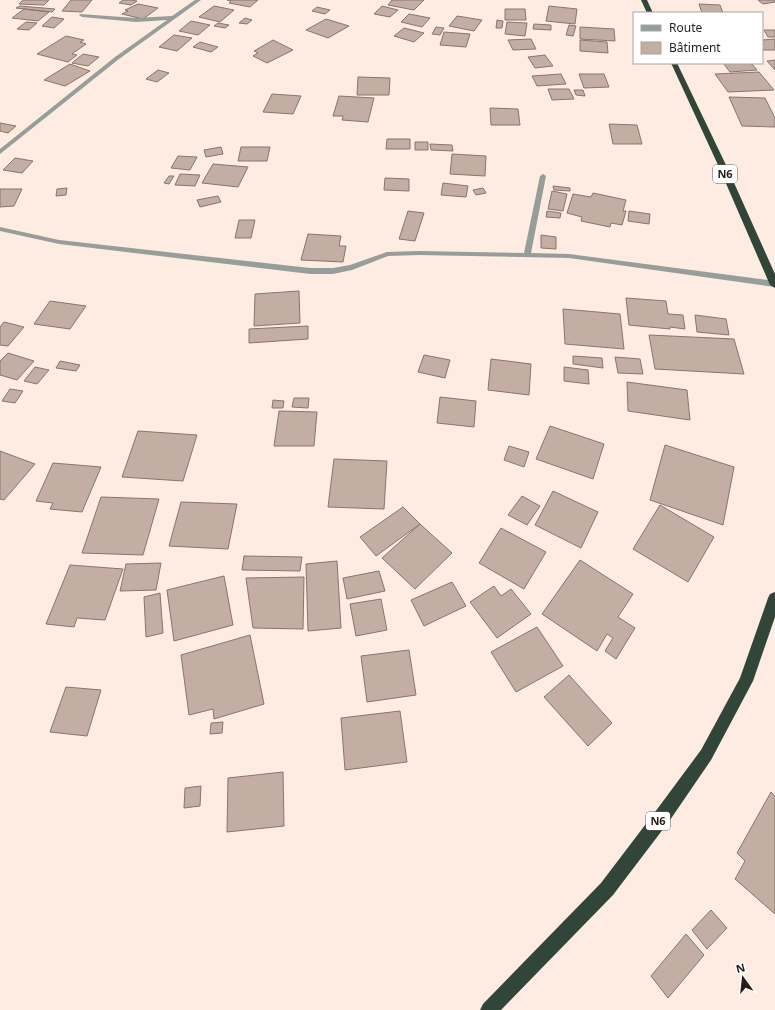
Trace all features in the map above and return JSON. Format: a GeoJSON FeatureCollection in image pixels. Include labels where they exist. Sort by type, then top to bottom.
{"type":"FeatureCollection","features":[{"type":"Feature","properties":{"kind":"highway"},"geometry":{"type":"LineString","coordinates":[[644,0],[650,12]]}},
{"type":"Feature","properties":{"kind":"highway","name":"N6"},"geometry":{"type":"LineString","coordinates":[[674,64],[775,285]]}},
{"type":"Feature","properties":{"kind":"highway","name":"N6"},"geometry":{"type":"LineString","coordinates":[[490,1010],[607,889],[664,814],[706,755],[746,680],[775,598]]}},
{"type":"Feature","properties":{"kind":"street"},"geometry":{"type":"LineString","coordinates":[[0,152],[117,58],[198,0]]}},
{"type":"Feature","properties":{"kind":"street"},"geometry":{"type":"LineString","coordinates":[[82,15],[136,20],[173,18]]}},
{"type":"Feature","properties":{"kind":"street"},"geometry":{"type":"LineString","coordinates":[[527,256],[543,176]]}},
{"type":"Feature","properties":{"kind":"street"},"geometry":{"type":"LineString","coordinates":[[0,229],[59,242],[310,271],[333,271],[352,267],[387,254],[419,253],[569,256],[593,258],[775,285]]}},
{"type":"Feature","properties":{"kind":"building"},"geometry":{"type":"Polygon","coordinates":[[[23,0],[49,0],[44,5],[19,4],[23,0]]]}},
{"type":"Feature","properties":{"kind":"building"},"geometry":{"type":"Polygon","coordinates":[[[71,0],[92,0],[82,12],[62,11],[71,0]]]}},
{"type":"Feature","properties":{"kind":"building"},"geometry":{"type":"Polygon","coordinates":[[[123,0],[137,1],[131,5],[119,3],[123,0]]]}},
{"type":"Feature","properties":{"kind":"building"},"geometry":{"type":"Polygon","coordinates":[[[227,0],[258,0],[250,7],[229,3],[231,1],[227,0]]]}},
{"type":"Feature","properties":{"kind":"building"},"geometry":{"type":"Polygon","coordinates":[[[392,0],[424,0],[414,10],[388,5],[392,0]]]}},
{"type":"Feature","properties":{"kind":"building"},"geometry":{"type":"Polygon","coordinates":[[[758,0],[775,0],[775,2],[763,4],[758,0]]]}},
{"type":"Feature","properties":{"kind":"building"},"geometry":{"type":"Polygon","coordinates":[[[138,4],[158,8],[143,19],[122,14],[128,11],[125,10],[138,4]]]}},
{"type":"Feature","properties":{"kind":"building"},"geometry":{"type":"Polygon","coordinates":[[[699,4],[720,5],[723,12],[702,12],[699,4]]]}},
{"type":"Feature","properties":{"kind":"building"},"geometry":{"type":"Polygon","coordinates":[[[20,6],[55,9],[52,12],[16,8],[20,6]]]}},
{"type":"Feature","properties":{"kind":"building"},"geometry":{"type":"Polygon","coordinates":[[[214,6],[234,10],[220,22],[199,17],[214,6]]]}},
{"type":"Feature","properties":{"kind":"building"},"geometry":{"type":"Polygon","coordinates":[[[382,6],[398,10],[390,17],[374,14],[382,6]]]}},
{"type":"Feature","properties":{"kind":"building"},"geometry":{"type":"Polygon","coordinates":[[[549,6],[577,9],[575,24],[546,21],[549,6]]]}},
{"type":"Feature","properties":{"kind":"building"},"geometry":{"type":"Polygon","coordinates":[[[317,7],[330,10],[325,14],[312,11],[317,7]]]}},
{"type":"Feature","properties":{"kind":"building"},"geometry":{"type":"Polygon","coordinates":[[[24,9],[49,12],[38,21],[12,18],[24,9]]]}},
{"type":"Feature","properties":{"kind":"building"},"geometry":{"type":"Polygon","coordinates":[[[505,9],[525,9],[526,20],[505,20],[505,9]]]}},
{"type":"Feature","properties":{"kind":"building"},"geometry":{"type":"Polygon","coordinates":[[[409,14],[430,18],[422,27],[401,22],[409,14]]]}},
{"type":"Feature","properties":{"kind":"building"},"geometry":{"type":"Polygon","coordinates":[[[457,16],[482,20],[474,31],[449,26],[457,16]]]}},
{"type":"Feature","properties":{"kind":"building"},"geometry":{"type":"Polygon","coordinates":[[[52,17],[64,19],[54,28],[42,26],[52,17]]]}},
{"type":"Feature","properties":{"kind":"building"},"geometry":{"type":"Polygon","coordinates":[[[245,18],[252,20],[247,24],[239,23],[245,18]]]}},
{"type":"Feature","properties":{"kind":"building"},"geometry":{"type":"Polygon","coordinates":[[[326,19],[349,26],[328,38],[306,30],[326,19]]]}},
{"type":"Feature","properties":{"kind":"building"},"geometry":{"type":"Polygon","coordinates":[[[497,20],[503,21],[502,28],[496,28],[497,20]]]}},
{"type":"Feature","properties":{"kind":"building"},"geometry":{"type":"Polygon","coordinates":[[[191,21],[210,25],[198,35],[179,31],[191,21]]]}},
{"type":"Feature","properties":{"kind":"building"},"geometry":{"type":"Polygon","coordinates":[[[26,22],[37,23],[29,30],[17,29],[26,22]]]}},
{"type":"Feature","properties":{"kind":"building"},"geometry":{"type":"Polygon","coordinates":[[[507,22],[527,23],[525,36],[505,34],[507,22]]]}},
{"type":"Feature","properties":{"kind":"building"},"geometry":{"type":"Polygon","coordinates":[[[218,23],[229,25],[225,28],[214,26],[218,23]]]}},
{"type":"Feature","properties":{"kind":"building"},"geometry":{"type":"Polygon","coordinates":[[[534,24],[551,25],[551,30],[533,29],[534,24]]]}},
{"type":"Feature","properties":{"kind":"building"},"geometry":{"type":"Polygon","coordinates":[[[569,25],[576,26],[573,36],[566,35],[569,25]]]}},
{"type":"Feature","properties":{"kind":"building"},"geometry":{"type":"Polygon","coordinates":[[[436,27],[444,28],[440,35],[432,34],[436,27]]]}},
{"type":"Feature","properties":{"kind":"building"},"geometry":{"type":"Polygon","coordinates":[[[580,27],[614,29],[615,41],[580,39],[580,27]]]}},
{"type":"Feature","properties":{"kind":"building"},"geometry":{"type":"Polygon","coordinates":[[[404,28],[424,33],[414,42],[394,36],[404,28]]]}},
{"type":"Feature","properties":{"kind":"building"},"geometry":{"type":"Polygon","coordinates":[[[764,30],[775,30],[775,37],[768,37],[764,30]]]}},
{"type":"Feature","properties":{"kind":"building"},"geometry":{"type":"Polygon","coordinates":[[[444,32],[470,34],[466,47],[440,45],[444,32]]]}},
{"type":"Feature","properties":{"kind":"building"},"geometry":{"type":"Polygon","coordinates":[[[174,35],[192,38],[177,51],[159,47],[174,35]]]}},
{"type":"Feature","properties":{"kind":"building"},"geometry":{"type":"Polygon","coordinates":[[[66,36],[84,40],[80,42],[86,44],[72,54],[77,55],[68,62],[37,54],[66,36]]]}},
{"type":"Feature","properties":{"kind":"building"},"geometry":{"type":"Polygon","coordinates":[[[531,39],[536,49],[513,50],[508,40],[531,39]]]}},
{"type":"Feature","properties":{"kind":"building"},"geometry":{"type":"Polygon","coordinates":[[[775,39],[775,50],[763,50],[763,40],[775,39]]]}},
{"type":"Feature","properties":{"kind":"building"},"geometry":{"type":"Polygon","coordinates":[[[273,40],[293,50],[267,63],[253,56],[258,53],[254,51],[273,40]]]}},
{"type":"Feature","properties":{"kind":"building"},"geometry":{"type":"Polygon","coordinates":[[[580,40],[607,42],[608,53],[580,51],[580,40]]]}},
{"type":"Feature","properties":{"kind":"building"},"geometry":{"type":"Polygon","coordinates":[[[200,42],[218,47],[211,52],[193,47],[200,42]]]}},
{"type":"Feature","properties":{"kind":"building"},"geometry":{"type":"Polygon","coordinates":[[[83,54],[99,57],[88,66],[72,63],[83,54]]]}},
{"type":"Feature","properties":{"kind":"building"},"geometry":{"type":"Polygon","coordinates":[[[545,55],[553,66],[535,68],[528,57],[545,55]]]}},
{"type":"Feature","properties":{"kind":"building"},"geometry":{"type":"Polygon","coordinates":[[[775,60],[775,70],[767,61],[775,60]]]}},
{"type":"Feature","properties":{"kind":"building"},"geometry":{"type":"Polygon","coordinates":[[[70,64],[90,71],[65,86],[44,80],[70,64]]]}},
{"type":"Feature","properties":{"kind":"building"},"geometry":{"type":"Polygon","coordinates":[[[724,64],[752,64],[757,70],[730,72],[724,64]]]}},
{"type":"Feature","properties":{"kind":"building"},"geometry":{"type":"Polygon","coordinates":[[[158,70],[169,73],[157,82],[146,79],[158,70]]]}},
{"type":"Feature","properties":{"kind":"building"},"geometry":{"type":"Polygon","coordinates":[[[759,72],[774,90],[728,92],[715,74],[759,72]]]}},
{"type":"Feature","properties":{"kind":"building"},"geometry":{"type":"Polygon","coordinates":[[[561,74],[566,84],[537,86],[532,76],[561,74]]]}},
{"type":"Feature","properties":{"kind":"building"},"geometry":{"type":"Polygon","coordinates":[[[579,74],[604,74],[609,87],[584,88],[579,74]]]}},
{"type":"Feature","properties":{"kind":"building"},"geometry":{"type":"Polygon","coordinates":[[[358,77],[390,78],[389,95],[357,95],[358,77]]]}},
{"type":"Feature","properties":{"kind":"building"},"geometry":{"type":"Polygon","coordinates":[[[548,89],[569,89],[574,99],[552,100],[548,89]]]}},
{"type":"Feature","properties":{"kind":"building"},"geometry":{"type":"Polygon","coordinates":[[[574,90],[583,90],[585,96],[576,95],[574,90]]]}},
{"type":"Feature","properties":{"kind":"building"},"geometry":{"type":"Polygon","coordinates":[[[272,94],[301,96],[293,114],[263,112],[272,94]]]}},
{"type":"Feature","properties":{"kind":"building"},"geometry":{"type":"Polygon","coordinates":[[[339,96],[374,98],[368,122],[342,120],[343,116],[333,116],[339,96]]]}},
{"type":"Feature","properties":{"kind":"building"},"geometry":{"type":"Polygon","coordinates":[[[729,97],[765,98],[775,118],[775,127],[742,126],[729,97]]]}},
{"type":"Feature","properties":{"kind":"building"},"geometry":{"type":"Polygon","coordinates":[[[490,108],[518,109],[520,125],[491,125],[490,108]]]}},
{"type":"Feature","properties":{"kind":"building"},"geometry":{"type":"Polygon","coordinates":[[[0,123],[16,126],[8,133],[0,131],[0,123]]]}},
{"type":"Feature","properties":{"kind":"building"},"geometry":{"type":"Polygon","coordinates":[[[609,124],[637,125],[642,144],[613,144],[609,124]]]}},
{"type":"Feature","properties":{"kind":"building"},"geometry":{"type":"Polygon","coordinates":[[[387,139],[410,139],[410,149],[386,149],[387,139]]]}},
{"type":"Feature","properties":{"kind":"building"},"geometry":{"type":"Polygon","coordinates":[[[415,142],[428,142],[428,150],[415,150],[415,142]]]}},
{"type":"Feature","properties":{"kind":"building"},"geometry":{"type":"Polygon","coordinates":[[[430,144],[452,145],[453,151],[431,150],[430,144]]]}},
{"type":"Feature","properties":{"kind":"building"},"geometry":{"type":"Polygon","coordinates":[[[221,147],[223,154],[206,157],[204,150],[221,147]]]}},
{"type":"Feature","properties":{"kind":"building"},"geometry":{"type":"Polygon","coordinates":[[[241,147],[270,147],[267,161],[238,161],[241,147]]]}},
{"type":"Feature","properties":{"kind":"building"},"geometry":{"type":"Polygon","coordinates":[[[452,154],[486,156],[485,176],[450,174],[452,154]]]}},
{"type":"Feature","properties":{"kind":"building"},"geometry":{"type":"Polygon","coordinates":[[[178,156],[197,157],[190,170],[171,168],[178,156]]]}},
{"type":"Feature","properties":{"kind":"building"},"geometry":{"type":"Polygon","coordinates":[[[15,158],[33,161],[22,173],[3,170],[15,158]]]}},
{"type":"Feature","properties":{"kind":"building"},"geometry":{"type":"Polygon","coordinates":[[[213,164],[248,167],[238,187],[202,183],[213,164]]]}},
{"type":"Feature","properties":{"kind":"building"},"geometry":{"type":"Polygon","coordinates":[[[180,174],[200,175],[195,186],[175,185],[180,174]]]}},
{"type":"Feature","properties":{"kind":"building"},"geometry":{"type":"Polygon","coordinates":[[[169,176],[174,176],[169,184],[164,183],[169,176]]]}},
{"type":"Feature","properties":{"kind":"building"},"geometry":{"type":"Polygon","coordinates":[[[385,178],[409,179],[409,191],[384,190],[385,178]]]}},
{"type":"Feature","properties":{"kind":"building"},"geometry":{"type":"Polygon","coordinates":[[[443,183],[468,186],[466,197],[441,195],[443,183]]]}},
{"type":"Feature","properties":{"kind":"building"},"geometry":{"type":"Polygon","coordinates":[[[553,186],[570,188],[570,191],[554,190],[553,186]]]}},
{"type":"Feature","properties":{"kind":"building"},"geometry":{"type":"Polygon","coordinates":[[[67,188],[66,195],[56,196],[57,189],[67,188]]]}},
{"type":"Feature","properties":{"kind":"building"},"geometry":{"type":"Polygon","coordinates":[[[483,188],[486,193],[476,195],[473,190],[483,188]]]}},
{"type":"Feature","properties":{"kind":"building"},"geometry":{"type":"Polygon","coordinates":[[[0,189],[22,189],[14,206],[0,207],[0,189]]]}},
{"type":"Feature","properties":{"kind":"building"},"geometry":{"type":"Polygon","coordinates":[[[552,191],[567,194],[563,211],[548,209],[552,191]]]}},
{"type":"Feature","properties":{"kind":"building"},"geometry":{"type":"Polygon","coordinates":[[[593,193],[626,200],[623,211],[626,211],[622,225],[611,223],[610,227],[581,221],[582,217],[567,213],[573,194],[591,197],[593,193]]]}},
{"type":"Feature","properties":{"kind":"building"},"geometry":{"type":"Polygon","coordinates":[[[218,196],[221,202],[200,207],[197,200],[218,196]]]}},
{"type":"Feature","properties":{"kind":"building"},"geometry":{"type":"Polygon","coordinates":[[[408,211],[424,213],[415,241],[399,239],[408,211]]]}},
{"type":"Feature","properties":{"kind":"building"},"geometry":{"type":"Polygon","coordinates":[[[547,211],[561,213],[560,218],[546,217],[547,211]]]}},
{"type":"Feature","properties":{"kind":"building"},"geometry":{"type":"Polygon","coordinates":[[[629,211],[650,214],[649,224],[628,221],[629,211]]]}},
{"type":"Feature","properties":{"kind":"building"},"geometry":{"type":"Polygon","coordinates":[[[239,220],[255,220],[251,238],[235,238],[239,220]]]}},
{"type":"Feature","properties":{"kind":"building"},"geometry":{"type":"Polygon","coordinates":[[[308,234],[341,236],[339,246],[346,246],[343,262],[301,260],[308,234]]]}},
{"type":"Feature","properties":{"kind":"building"},"geometry":{"type":"Polygon","coordinates":[[[541,235],[556,237],[556,249],[541,248],[541,235]]]}},
{"type":"Feature","properties":{"kind":"building"},"geometry":{"type":"Polygon","coordinates":[[[299,291],[300,323],[254,326],[255,294],[299,291]]]}},
{"type":"Feature","properties":{"kind":"building"},"geometry":{"type":"Polygon","coordinates":[[[626,298],[666,301],[668,314],[683,315],[685,329],[629,325],[626,298]]]}},
{"type":"Feature","properties":{"kind":"building"},"geometry":{"type":"Polygon","coordinates":[[[50,301],[86,306],[70,329],[34,324],[50,301]]]}},
{"type":"Feature","properties":{"kind":"building"},"geometry":{"type":"Polygon","coordinates":[[[563,309],[620,314],[624,349],[565,344],[563,309]]]}},
{"type":"Feature","properties":{"kind":"building"},"geometry":{"type":"Polygon","coordinates":[[[695,315],[726,319],[729,335],[697,332],[695,315]]]}},
{"type":"Feature","properties":{"kind":"building"},"geometry":{"type":"Polygon","coordinates":[[[4,322],[24,327],[8,346],[0,345],[0,327],[4,322]]]}},
{"type":"Feature","properties":{"kind":"building"},"geometry":{"type":"Polygon","coordinates":[[[308,326],[308,339],[249,343],[249,329],[308,326]]]}},
{"type":"Feature","properties":{"kind":"building"},"geometry":{"type":"Polygon","coordinates":[[[649,335],[734,339],[744,374],[655,369],[649,335]]]}},
{"type":"Feature","properties":{"kind":"building"},"geometry":{"type":"Polygon","coordinates":[[[8,353],[34,361],[17,380],[0,375],[0,361],[8,353]]]}},
{"type":"Feature","properties":{"kind":"building"},"geometry":{"type":"Polygon","coordinates":[[[424,355],[450,360],[445,378],[418,372],[424,355]]]}},
{"type":"Feature","properties":{"kind":"building"},"geometry":{"type":"Polygon","coordinates":[[[573,356],[602,358],[603,368],[573,364],[573,356]]]}},
{"type":"Feature","properties":{"kind":"building"},"geometry":{"type":"Polygon","coordinates":[[[615,357],[640,359],[643,374],[618,373],[615,357]]]}},
{"type":"Feature","properties":{"kind":"building"},"geometry":{"type":"Polygon","coordinates":[[[491,359],[531,364],[529,395],[488,390],[491,359]]]}},
{"type":"Feature","properties":{"kind":"building"},"geometry":{"type":"Polygon","coordinates":[[[60,361],[80,365],[76,371],[56,368],[60,361]]]}},
{"type":"Feature","properties":{"kind":"building"},"geometry":{"type":"Polygon","coordinates":[[[35,367],[49,370],[37,384],[24,381],[35,367]]]}},
{"type":"Feature","properties":{"kind":"building"},"geometry":{"type":"Polygon","coordinates":[[[564,367],[588,370],[589,384],[564,381],[564,367]]]}},
{"type":"Feature","properties":{"kind":"building"},"geometry":{"type":"Polygon","coordinates":[[[627,382],[687,390],[690,420],[628,411],[627,382]]]}},
{"type":"Feature","properties":{"kind":"building"},"geometry":{"type":"Polygon","coordinates":[[[10,389],[23,391],[15,403],[2,401],[10,389]]]}},
{"type":"Feature","properties":{"kind":"building"},"geometry":{"type":"Polygon","coordinates":[[[440,397],[476,401],[474,427],[437,423],[440,397]]]}},
{"type":"Feature","properties":{"kind":"building"},"geometry":{"type":"Polygon","coordinates":[[[294,398],[309,398],[308,408],[292,407],[294,398]]]}},
{"type":"Feature","properties":{"kind":"building"},"geometry":{"type":"Polygon","coordinates":[[[273,400],[284,401],[283,408],[272,408],[273,400]]]}},
{"type":"Feature","properties":{"kind":"building"},"geometry":{"type":"Polygon","coordinates":[[[279,411],[317,412],[314,446],[274,446],[279,411]]]}},
{"type":"Feature","properties":{"kind":"building"},"geometry":{"type":"Polygon","coordinates":[[[550,426],[604,444],[593,479],[536,459],[550,426]]]}},
{"type":"Feature","properties":{"kind":"building"},"geometry":{"type":"Polygon","coordinates":[[[138,431],[197,435],[183,481],[122,477],[138,431]]]}},
{"type":"Feature","properties":{"kind":"building"},"geometry":{"type":"Polygon","coordinates":[[[665,445],[734,467],[723,525],[650,500],[665,445]]]}},
{"type":"Feature","properties":{"kind":"building"},"geometry":{"type":"Polygon","coordinates":[[[509,446],[529,452],[524,467],[504,460],[509,446]]]}},
{"type":"Feature","properties":{"kind":"building"},"geometry":{"type":"Polygon","coordinates":[[[0,451],[35,464],[4,500],[0,499],[0,451]]]}},
{"type":"Feature","properties":{"kind":"building"},"geometry":{"type":"Polygon","coordinates":[[[334,459],[387,461],[384,509],[328,507],[334,459]]]}},
{"type":"Feature","properties":{"kind":"building"},"geometry":{"type":"Polygon","coordinates":[[[53,463],[101,467],[82,512],[50,509],[53,503],[36,501],[53,463]]]}},
{"type":"Feature","properties":{"kind":"building"},"geometry":{"type":"Polygon","coordinates":[[[553,491],[598,512],[581,548],[535,525],[553,491]]]}},
{"type":"Feature","properties":{"kind":"building"},"geometry":{"type":"Polygon","coordinates":[[[522,496],[540,506],[527,525],[508,515],[522,496]]]}},
{"type":"Feature","properties":{"kind":"building"},"geometry":{"type":"Polygon","coordinates":[[[101,497],[159,499],[143,555],[82,553],[101,497]]]}},
{"type":"Feature","properties":{"kind":"building"},"geometry":{"type":"Polygon","coordinates":[[[181,502],[237,504],[228,549],[169,546],[181,502]]]}},
{"type":"Feature","properties":{"kind":"building"},"geometry":{"type":"Polygon","coordinates":[[[660,505],[714,537],[688,582],[633,549],[660,505]]]}},
{"type":"Feature","properties":{"kind":"building"},"geometry":{"type":"Polygon","coordinates":[[[403,507],[420,524],[376,556],[360,537],[403,507]]]}},
{"type":"Feature","properties":{"kind":"building"},"geometry":{"type":"Polygon","coordinates":[[[420,524],[452,553],[415,589],[382,558],[420,524]]]}},
{"type":"Feature","properties":{"kind":"building"},"geometry":{"type":"Polygon","coordinates":[[[501,528],[546,552],[524,589],[479,563],[501,528]]]}},
{"type":"Feature","properties":{"kind":"building"},"geometry":{"type":"Polygon","coordinates":[[[244,556],[302,557],[300,571],[242,570],[244,556]]]}},
{"type":"Feature","properties":{"kind":"building"},"geometry":{"type":"Polygon","coordinates":[[[580,560],[633,594],[618,617],[635,628],[616,659],[605,651],[613,638],[607,634],[597,651],[542,614],[580,560]]]}},
{"type":"Feature","properties":{"kind":"building"},"geometry":{"type":"Polygon","coordinates":[[[337,561],[341,628],[308,631],[306,564],[337,561]]]}},
{"type":"Feature","properties":{"kind":"building"},"geometry":{"type":"Polygon","coordinates":[[[161,563],[156,590],[120,591],[126,564],[161,563]]]}},
{"type":"Feature","properties":{"kind":"building"},"geometry":{"type":"Polygon","coordinates":[[[70,565],[123,569],[105,620],[77,618],[74,627],[46,624],[70,565]]]}},
{"type":"Feature","properties":{"kind":"building"},"geometry":{"type":"Polygon","coordinates":[[[379,571],[385,591],[347,599],[343,578],[379,571]]]}},
{"type":"Feature","properties":{"kind":"building"},"geometry":{"type":"Polygon","coordinates":[[[224,576],[233,625],[174,641],[167,590],[224,576]]]}},
{"type":"Feature","properties":{"kind":"building"},"geometry":{"type":"Polygon","coordinates":[[[304,577],[303,629],[253,628],[246,578],[304,577]]]}},
{"type":"Feature","properties":{"kind":"building"},"geometry":{"type":"Polygon","coordinates":[[[452,582],[466,606],[424,626],[411,600],[452,582]]]}},
{"type":"Feature","properties":{"kind":"building"},"geometry":{"type":"Polygon","coordinates":[[[494,586],[501,596],[511,589],[531,614],[497,638],[470,602],[494,586]]]}},
{"type":"Feature","properties":{"kind":"building"},"geometry":{"type":"Polygon","coordinates":[[[160,593],[163,633],[146,637],[144,597],[160,593]]]}},
{"type":"Feature","properties":{"kind":"building"},"geometry":{"type":"Polygon","coordinates":[[[381,599],[387,630],[356,636],[350,604],[381,599]]]}},
{"type":"Feature","properties":{"kind":"building"},"geometry":{"type":"Polygon","coordinates":[[[537,627],[563,666],[516,692],[491,652],[537,627]]]}},
{"type":"Feature","properties":{"kind":"building"},"geometry":{"type":"Polygon","coordinates":[[[250,635],[264,704],[214,719],[213,709],[189,715],[181,655],[250,635]]]}},
{"type":"Feature","properties":{"kind":"building"},"geometry":{"type":"Polygon","coordinates":[[[409,650],[416,695],[367,702],[361,656],[409,650]]]}},
{"type":"Feature","properties":{"kind":"building"},"geometry":{"type":"Polygon","coordinates":[[[569,675],[612,723],[588,746],[544,697],[569,675]]]}},
{"type":"Feature","properties":{"kind":"building"},"geometry":{"type":"Polygon","coordinates":[[[66,687],[101,690],[87,736],[50,732],[66,687]]]}},
{"type":"Feature","properties":{"kind":"building"},"geometry":{"type":"Polygon","coordinates":[[[400,711],[407,762],[345,770],[341,718],[400,711]]]}},
{"type":"Feature","properties":{"kind":"building"},"geometry":{"type":"Polygon","coordinates":[[[223,722],[222,733],[210,734],[211,723],[223,722]]]}},
{"type":"Feature","properties":{"kind":"building"},"geometry":{"type":"Polygon","coordinates":[[[283,772],[284,826],[227,832],[228,778],[283,772]]]}},
{"type":"Feature","properties":{"kind":"building"},"geometry":{"type":"Polygon","coordinates":[[[201,786],[200,806],[184,808],[185,788],[201,786]]]}},
{"type":"Feature","properties":{"kind":"building"},"geometry":{"type":"Polygon","coordinates":[[[771,792],[775,796],[775,914],[735,879],[745,861],[737,853],[771,792]]]}},
{"type":"Feature","properties":{"kind":"building"},"geometry":{"type":"Polygon","coordinates":[[[711,910],[727,928],[707,949],[692,930],[711,910]]]}},
{"type":"Feature","properties":{"kind":"building"},"geometry":{"type":"Polygon","coordinates":[[[686,934],[704,955],[668,998],[651,976],[686,934]]]}}]}
